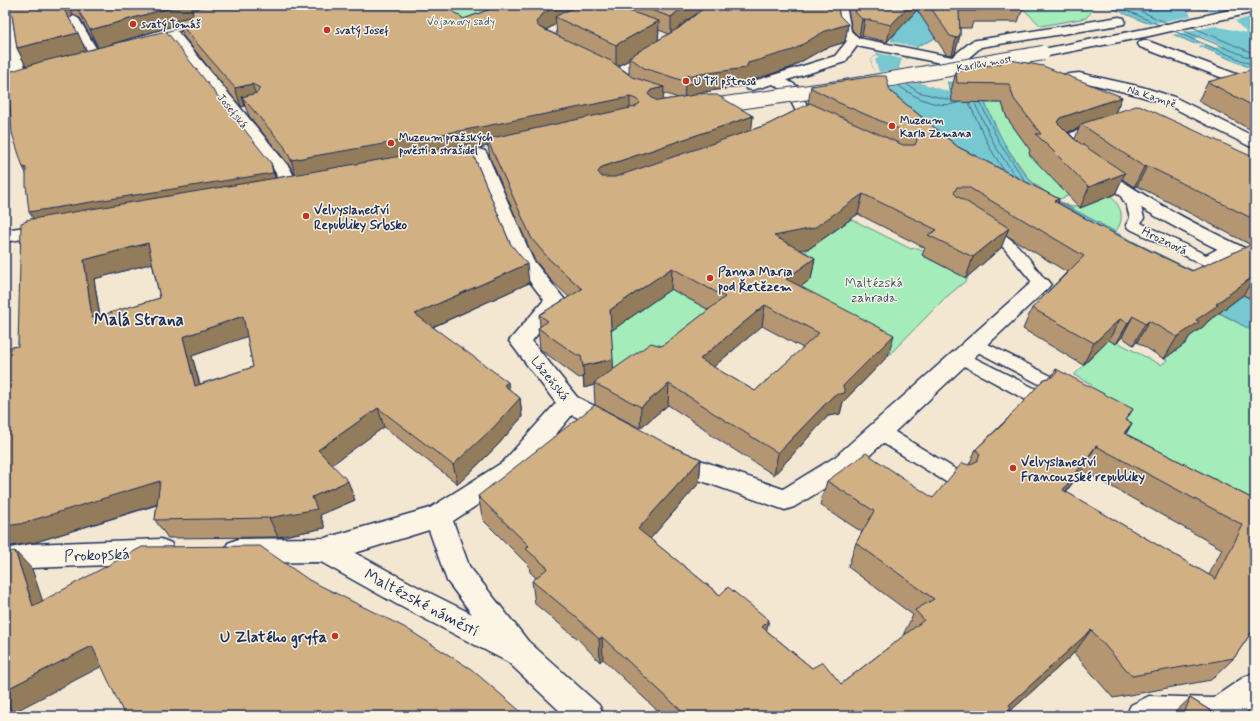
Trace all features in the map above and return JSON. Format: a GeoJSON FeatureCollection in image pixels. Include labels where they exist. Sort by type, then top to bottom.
{"type":"FeatureCollection","features":[{"type":"Feature","properties":{"kind":"street"},"geometry":{"type":"LineString","coordinates":[[840,5],[845,32],[854,41],[1009,74]]}},
{"type":"Feature","properties":{"kind":"street","name":"Karlův most"},"geometry":{"type":"LineString","coordinates":[[704,107],[844,87],[1121,39],[1255,8]]}},
{"type":"Feature","properties":{"kind":"street"},"geometry":{"type":"LineString","coordinates":[[6,15],[19,73]]}},
{"type":"Feature","properties":{"kind":"street"},"geometry":{"type":"LineString","coordinates":[[955,62],[977,44],[1119,21]]}},
{"type":"Feature","properties":{"kind":"street"},"geometry":{"type":"LineString","coordinates":[[133,43],[190,30]]}},
{"type":"Feature","properties":{"kind":"street","name":"Josefská"},"geometry":{"type":"LineString","coordinates":[[173,35],[241,112],[286,176],[288,189]]}},
{"type":"Feature","properties":{"kind":"street"},"geometry":{"type":"LineString","coordinates":[[752,86],[840,59],[854,41]]}},
{"type":"Feature","properties":{"kind":"street"},"geometry":{"type":"LineString","coordinates":[[1145,44],[1255,86]]}},
{"type":"Feature","properties":{"kind":"street"},"geometry":{"type":"LineString","coordinates":[[617,76],[626,68],[666,45]]}},
{"type":"Feature","properties":{"kind":"street"},"geometry":{"type":"LineString","coordinates":[[81,58],[102,52]]}},
{"type":"Feature","properties":{"kind":"street","name":"Na Kampě"},"geometry":{"type":"LineString","coordinates":[[1070,92],[1037,80],[1080,77],[1136,90],[1169,100],[1255,143]]}},
{"type":"Feature","properties":{"kind":"street"},"geometry":{"type":"LineString","coordinates":[[774,79],[792,89],[798,118],[831,126]]}},
{"type":"Feature","properties":{"kind":"street","name":"Hroznová"},"geometry":{"type":"LineString","coordinates":[[1122,121],[1059,142],[1080,161],[1125,191],[1255,260]]}},
{"type":"Feature","properties":{"kind":"street","name":"Lázeňská"},"geometry":{"type":"LineString","coordinates":[[433,162],[487,152],[524,261],[555,300],[520,341],[569,403],[632,436]]}},
{"type":"Feature","properties":{"kind":"street"},"geometry":{"type":"LineString","coordinates":[[5,236],[69,226]]}},
{"type":"Feature","properties":{"kind":"street"},"geometry":{"type":"LineString","coordinates":[[653,448],[688,466],[785,500],[844,464],[1041,284]]}},
{"type":"Feature","properties":{"kind":"street","name":"Maltézské náměstí"},"geometry":{"type":"LineString","coordinates":[[214,551],[325,550],[438,517],[512,469],[569,403]]}},
{"type":"Feature","properties":{"kind":"street","name":"Maltézské náměstí"},"geometry":{"type":"LineString","coordinates":[[438,517],[457,572],[519,652],[588,716]]}},
{"type":"Feature","properties":{"kind":"street","name":"Maltézské náměstí"},"geometry":{"type":"LineString","coordinates":[[325,550],[408,596],[519,652]]}},
{"type":"Feature","properties":{"kind":"street","name":"Prokopská"},"geometry":{"type":"LineString","coordinates":[[5,561],[31,556],[183,551]]}},
{"type":"Feature","properties":{"kind":"street"},"geometry":{"type":"LineString","coordinates":[[1145,714],[1218,715],[1255,688]]}},
{"type":"Feature","properties":{"kind":"lane"},"geometry":{"type":"LineString","coordinates":[[74,19],[102,52]]}},
{"type":"Feature","properties":{"kind":"lane"},"geometry":{"type":"LineString","coordinates":[[133,43],[211,19]]}},
{"type":"Feature","properties":{"kind":"lane","name":"Hroznová"},"geometry":{"type":"LineString","coordinates":[[1125,191],[1134,207],[1137,218],[1133,225],[1206,261],[1230,248]]}},
{"type":"Feature","properties":{"kind":"lane"},"geometry":{"type":"LineString","coordinates":[[976,224],[1009,245],[1041,284]]}},
{"type":"Feature","properties":{"kind":"lane"},"geometry":{"type":"LineString","coordinates":[[968,350],[1047,382]]}},
{"type":"Feature","properties":{"kind":"lane"},"geometry":{"type":"LineString","coordinates":[[968,350],[1034,396]]}},
{"type":"Feature","properties":{"kind":"lane"},"geometry":{"type":"LineString","coordinates":[[880,432],[958,480]]}},
{"type":"Feature","properties":{"kind":"green space","name":"Vojanovy sady"},"geometry":{"type":"Polygon","coordinates":[[[412,5],[546,5],[488,28],[412,5]]]}},
{"type":"Feature","properties":{"kind":"green space"},"geometry":{"type":"Polygon","coordinates":[[[1019,5],[1097,6],[1086,18],[1041,26],[1019,5]]]}},
{"type":"Feature","properties":{"kind":"green space"},"geometry":{"type":"Polygon","coordinates":[[[985,103],[1002,103],[1007,118],[1033,154],[1029,155],[1075,193],[1057,200],[1071,207],[1086,202],[1089,204],[1110,195],[1118,205],[1121,212],[1120,225],[1116,232],[1056,200],[1030,180],[1003,142],[985,103]]]}},
{"type":"Feature","properties":{"kind":"green space","name":"Maltézská zahrada"},"geometry":{"type":"Polygon","coordinates":[[[851,219],[911,249],[920,249],[924,252],[923,256],[968,279],[944,299],[888,356],[783,300],[796,258],[851,219]]]}},
{"type":"Feature","properties":{"kind":"green space"},"geometry":{"type":"Polygon","coordinates":[[[671,289],[723,318],[657,371],[603,372],[603,336],[671,289]]]}},
{"type":"Feature","properties":{"kind":"green space"},"geometry":{"type":"Polygon","coordinates":[[[1219,313],[1255,332],[1255,539],[1072,409],[1092,385],[1074,375],[1109,340],[1116,344],[1117,342],[1161,365],[1167,360],[1164,359],[1185,343],[1183,341],[1219,313]]]}},
{"type":"Feature","properties":{"kind":"water"},"geometry":{"type":"Polygon","coordinates":[[[927,5],[935,38],[917,47],[906,60],[903,59],[899,67],[921,83],[950,91],[947,82],[977,86],[1013,158],[1020,169],[1035,185],[1057,201],[1109,229],[1255,301],[1255,332],[951,165],[876,78],[871,60],[892,40],[904,14],[927,5]]]}},
{"type":"Feature","properties":{"kind":"water"},"geometry":{"type":"Polygon","coordinates":[[[1105,5],[1255,5],[1255,70],[1105,5]]]}},
{"type":"Feature","properties":{"kind":"pier"},"geometry":{"type":"Polygon","coordinates":[[[1236,5],[1255,5],[1255,16],[1235,21],[1247,33],[1215,26],[1172,35],[1174,38],[1137,21],[1150,24],[1191,16],[1187,8],[1211,11],[1236,5]]]}},
{"type":"Feature","properties":{"kind":"pier"},"geometry":{"type":"Polygon","coordinates":[[[1202,37],[1224,46],[1216,48],[1206,44],[1195,47],[1191,45],[1201,43],[1193,38],[1202,37]]]}},
{"type":"Feature","properties":{"kind":"pier"},"geometry":{"type":"Polygon","coordinates":[[[890,41],[916,47],[906,59],[908,60],[904,61],[901,66],[921,81],[947,89],[945,83],[946,80],[950,92],[920,83],[878,90],[871,60],[876,55],[879,56],[875,60],[879,72],[900,69],[899,67],[902,59],[878,53],[890,41]]]}},
{"type":"Feature","properties":{"kind":"building"},"geometry":{"type":"Polygon","coordinates":[[[9,5],[61,5],[78,33],[17,48],[9,5]]]}},
{"type":"Feature","properties":{"kind":"building"},"geometry":{"type":"Polygon","coordinates":[[[75,5],[180,5],[90,30],[75,5]]]}},
{"type":"Feature","properties":{"kind":"building"},"geometry":{"type":"Polygon","coordinates":[[[211,5],[443,5],[464,19],[501,5],[559,5],[543,14],[536,22],[539,27],[611,61],[632,77],[664,87],[651,90],[648,94],[652,98],[658,101],[707,93],[710,95],[717,95],[753,116],[602,167],[598,172],[602,177],[615,177],[769,124],[810,103],[903,145],[915,145],[917,140],[915,136],[837,102],[813,89],[811,86],[875,76],[886,76],[890,91],[958,147],[1059,199],[1054,201],[1099,226],[1192,271],[1255,243],[1255,275],[1216,304],[1218,305],[1196,320],[1199,322],[1177,337],[1149,321],[1145,324],[1133,316],[1128,323],[1120,319],[1094,343],[1032,308],[1084,256],[968,187],[957,187],[954,193],[1009,228],[973,257],[928,235],[937,230],[863,194],[814,228],[774,236],[815,258],[786,279],[894,335],[843,386],[845,393],[834,395],[778,453],[669,384],[641,407],[594,383],[651,343],[662,346],[725,297],[672,268],[610,310],[613,359],[583,366],[581,356],[578,356],[538,328],[548,321],[539,315],[582,289],[549,259],[532,239],[487,139],[635,107],[640,103],[636,99],[630,97],[476,128],[291,160],[284,146],[242,97],[257,93],[260,88],[252,84],[235,88],[177,20],[190,17],[193,14],[192,10],[211,5]],[[765,305],[700,359],[755,391],[819,333],[765,305]]]}},
{"type":"Feature","properties":{"kind":"building"},"geometry":{"type":"Polygon","coordinates":[[[611,5],[659,21],[616,45],[555,17],[576,7],[611,5]]]}},
{"type":"Feature","properties":{"kind":"building"},"geometry":{"type":"Polygon","coordinates":[[[637,5],[685,5],[671,17],[637,5]]]}},
{"type":"Feature","properties":{"kind":"building"},"geometry":{"type":"Polygon","coordinates":[[[709,5],[838,5],[839,15],[848,24],[825,31],[793,50],[748,63],[746,68],[685,76],[696,83],[685,84],[681,80],[644,68],[629,57],[679,28],[709,5]]]}},
{"type":"Feature","properties":{"kind":"building"},"geometry":{"type":"Polygon","coordinates":[[[854,5],[910,5],[891,25],[862,19],[856,13],[854,5]]]}},
{"type":"Feature","properties":{"kind":"building"},"geometry":{"type":"Polygon","coordinates":[[[929,5],[972,5],[976,11],[959,11],[960,35],[956,38],[950,36],[929,5]]]}},
{"type":"Feature","properties":{"kind":"building"},"geometry":{"type":"Polygon","coordinates":[[[166,31],[271,163],[273,173],[29,212],[26,168],[23,167],[12,133],[9,89],[6,73],[40,62],[166,31]]]}},
{"type":"Feature","properties":{"kind":"building"},"geometry":{"type":"Polygon","coordinates":[[[1000,58],[1043,66],[1122,97],[1060,118],[1057,122],[1074,139],[1125,173],[1089,187],[1036,134],[1041,134],[1014,99],[1009,84],[957,83],[956,72],[1002,63],[1000,58]]]}},
{"type":"Feature","properties":{"kind":"building"},"geometry":{"type":"Polygon","coordinates":[[[1253,69],[1255,70],[1255,107],[1208,82],[1253,69]]]}},
{"type":"Feature","properties":{"kind":"building"},"geometry":{"type":"Polygon","coordinates":[[[1139,105],[1255,158],[1255,220],[1164,174],[1147,166],[1144,167],[1081,124],[1139,105]]]}},
{"type":"Feature","properties":{"kind":"building"},"geometry":{"type":"Polygon","coordinates":[[[469,144],[510,243],[527,264],[415,314],[508,382],[504,385],[520,398],[494,427],[453,465],[378,408],[318,450],[348,481],[312,497],[317,509],[269,518],[155,520],[160,481],[20,524],[5,526],[5,348],[18,346],[21,223],[27,221],[26,220],[469,144]],[[148,243],[84,260],[92,318],[160,298],[148,243]],[[243,316],[183,337],[195,386],[253,367],[243,316]]]}},
{"type":"Feature","properties":{"kind":"building"},"geometry":{"type":"Polygon","coordinates":[[[1056,369],[1133,409],[1125,420],[1132,423],[1124,433],[1255,500],[1255,627],[1234,658],[1132,676],[1091,630],[1009,705],[1011,708],[1003,716],[687,716],[602,637],[599,639],[576,617],[532,581],[548,568],[526,549],[529,546],[478,496],[595,405],[671,446],[701,459],[638,529],[720,595],[728,587],[769,620],[762,627],[812,668],[823,662],[841,684],[924,620],[915,610],[934,599],[856,543],[874,511],[827,481],[866,453],[933,498],[962,463],[969,465],[977,461],[980,455],[976,449],[1002,425],[1044,379],[1053,377],[1057,372],[1056,369]],[[1096,446],[1063,490],[1216,579],[1243,525],[1096,446]]]}},
{"type":"Feature","properties":{"kind":"building"},"geometry":{"type":"Polygon","coordinates":[[[260,546],[309,580],[404,627],[471,669],[526,716],[125,716],[92,646],[5,690],[5,553],[15,551],[33,606],[142,547],[260,546]]]}},
{"type":"Feature","properties":{"kind":"building"},"geometry":{"type":"Polygon","coordinates":[[[1190,698],[1219,716],[1183,716],[1190,698]]]}},
{"type":"Feature","properties":{"kind":"building"},"geometry":{"type":"Polygon","coordinates":[[[5,702],[16,716],[5,716],[5,702]]]}},
{"type":"Feature","properties":{"kind":"tram line"},"geometry":{"type":"LineString","coordinates":[[155,35],[190,25]]}},
{"type":"Feature","properties":{"kind":"place","name":"svatý Tomáš"},"geometry":{"type":"Point","coordinates":[133,24]}},
{"type":"Feature","properties":{"kind":"place","name":"svatý Josef"},"geometry":{"type":"Point","coordinates":[327,30]}},
{"type":"Feature","properties":{"kind":"place","name":"U Tří pštrosů"},"geometry":{"type":"Point","coordinates":[686,81]}},
{"type":"Feature","properties":{"kind":"place","name":"Muzeum Karla Zemana"},"geometry":{"type":"Point","coordinates":[892,126]}},
{"type":"Feature","properties":{"kind":"place","name":"Muzeum pražských pověstí a strašidel"},"geometry":{"type":"Point","coordinates":[391,143]}},
{"type":"Feature","properties":{"kind":"place","name":"Velvyslanectví Republiky Srbsko"},"geometry":{"type":"Point","coordinates":[306,216]}},
{"type":"Feature","properties":{"kind":"place","name":"Panna Maria pod Řetězem"},"geometry":{"type":"Point","coordinates":[710,278]}},
{"type":"Feature","properties":{"kind":"place","name":"Velvyslanectví Francouzské republiky"},"geometry":{"type":"Point","coordinates":[1013,468]}},
{"type":"Feature","properties":{"kind":"place","name":"U Zlatého gryfa"},"geometry":{"type":"Point","coordinates":[335,636]}},
{"type":"Feature","properties":{"kind":"district","name":"Malá Strana"},"geometry":{"type":"Point","coordinates":[139,319]}}]}
